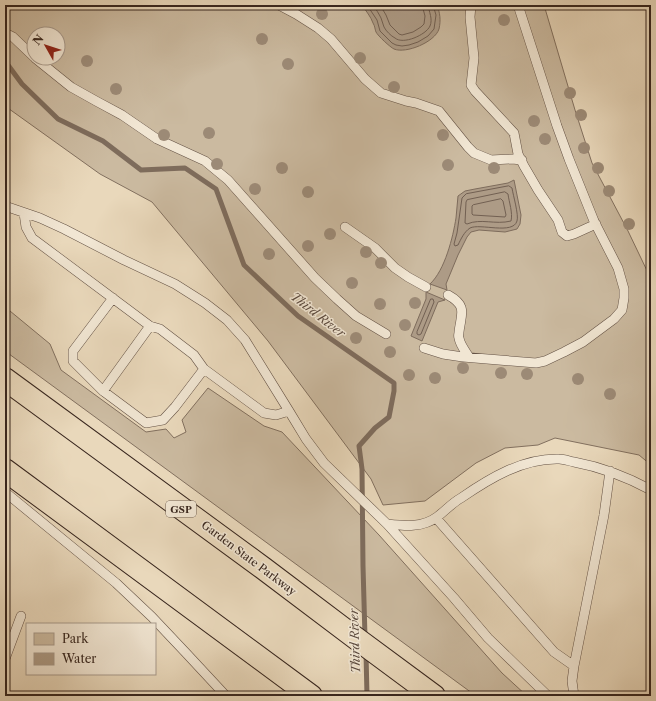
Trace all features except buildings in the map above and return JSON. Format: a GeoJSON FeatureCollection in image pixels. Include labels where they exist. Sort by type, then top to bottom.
{"type":"FeatureCollection","features":[{"type":"Feature","properties":{"kind":"highway","name":"Garden State Parkway"},"geometry":{"type":"LineString","coordinates":[[5,379],[263,568],[434,696]]}},
{"type":"Feature","properties":{"kind":"highway"},"geometry":{"type":"LineString","coordinates":[[5,470],[311,696]]}},
{"type":"Feature","properties":{"kind":"lane"},"geometry":{"type":"LineString","coordinates":[[279,5],[318,28],[331,39],[365,78],[381,93],[439,111],[474,153],[491,160],[522,160]]}},
{"type":"Feature","properties":{"kind":"lane"},"geometry":{"type":"LineString","coordinates":[[471,5],[470,17],[474,58],[471,85],[514,133],[518,154],[538,190],[558,220],[562,232],[567,236],[596,224]]}},
{"type":"Feature","properties":{"kind":"lane"},"geometry":{"type":"LineString","coordinates":[[424,348],[443,354],[469,358],[536,363],[545,361],[584,342],[614,319],[622,310],[624,289],[618,268],[596,224],[558,126],[517,6]]}},
{"type":"Feature","properties":{"kind":"lane"},"geometry":{"type":"LineString","coordinates":[[5,33],[13,37],[26,50]]}},
{"type":"Feature","properties":{"kind":"lane"},"geometry":{"type":"LineString","coordinates":[[44,66],[71,87],[122,115],[156,139],[205,161],[228,180],[315,278],[356,316],[386,334]]}},
{"type":"Feature","properties":{"kind":"lane"},"geometry":{"type":"LineString","coordinates":[[5,206],[40,218],[175,284],[206,303],[227,320],[245,340],[306,439],[324,462],[387,524],[488,638],[548,696]]}},
{"type":"Feature","properties":{"kind":"lane"},"geometry":{"type":"LineString","coordinates":[[24,213],[26,227],[32,238],[150,326],[160,329],[194,354],[204,369],[264,413],[276,415],[289,411]]}},
{"type":"Feature","properties":{"kind":"lane"},"geometry":{"type":"LineString","coordinates":[[345,227],[375,248],[395,268],[426,288]]}},
{"type":"Feature","properties":{"kind":"lane"},"geometry":{"type":"LineString","coordinates":[[448,295],[455,299],[460,305],[462,313],[459,339],[469,358]]}},
{"type":"Feature","properties":{"kind":"lane"},"geometry":{"type":"LineString","coordinates":[[113,298],[74,351],[73,361],[103,390],[146,423],[163,420],[175,407],[204,369]]}},
{"type":"Feature","properties":{"kind":"lane"},"geometry":{"type":"LineString","coordinates":[[103,390],[150,326]]}},
{"type":"Feature","properties":{"kind":"lane"},"geometry":{"type":"LineString","coordinates":[[387,524],[402,526],[425,524],[436,518],[459,499],[484,482],[517,467],[537,461],[560,458],[610,471],[651,490]]}},
{"type":"Feature","properties":{"kind":"lane"},"geometry":{"type":"LineString","coordinates":[[574,696],[572,681],[574,666],[604,515],[610,471]]}},
{"type":"Feature","properties":{"kind":"lane"},"geometry":{"type":"LineString","coordinates":[[5,492],[116,583],[152,617],[226,696]]}},
{"type":"Feature","properties":{"kind":"lane"},"geometry":{"type":"LineString","coordinates":[[436,518],[554,652],[574,666]]}},
{"type":"Feature","properties":{"kind":"lane"},"geometry":{"type":"LineString","coordinates":[[5,659],[21,616]]}},
{"type":"Feature","properties":{"kind":"green space"},"geometry":{"type":"Polygon","coordinates":[[[5,5],[544,5],[592,163],[628,231],[651,279],[651,465],[639,455],[555,438],[538,445],[505,448],[476,463],[425,501],[383,505],[371,479],[268,341],[152,202],[100,174],[5,106],[5,5]]]}},
{"type":"Feature","properties":{"kind":"green space"},"geometry":{"type":"Polygon","coordinates":[[[5,306],[50,344],[61,370],[146,432],[166,429],[174,438],[186,432],[182,420],[208,388],[264,426],[282,432],[379,535],[502,673],[527,696],[476,696],[5,351],[5,306]]]}},
{"type":"Feature","properties":{"kind":"water"},"geometry":{"type":"Polygon","coordinates":[[[362,5],[437,5],[440,17],[439,29],[432,38],[420,46],[406,50],[394,49],[377,34],[371,18],[362,5]]]}},
{"type":"Feature","properties":{"kind":"water"},"geometry":{"type":"Polygon","coordinates":[[[514,180],[521,215],[520,224],[517,229],[505,232],[479,230],[471,232],[458,255],[446,284],[447,290],[430,284],[440,270],[448,253],[455,226],[458,196],[465,191],[508,183],[514,180]]]}},
{"type":"Feature","properties":{"kind":"water"},"geometry":{"type":"Polygon","coordinates":[[[426,292],[445,300],[438,302],[422,341],[411,336],[426,299],[426,292]]]}},
{"type":"Feature","properties":{"kind":"waterway","name":"Third River"},"geometry":{"type":"LineString","coordinates":[[5,61],[22,84],[58,119],[103,141],[141,170],[185,168],[216,189],[244,265],[298,316],[394,383],[389,417],[375,428],[359,446],[362,469],[365,637]]}},
{"type":"Feature","properties":{"kind":"waterway","name":"Third River"},"geometry":{"type":"LineString","coordinates":[[366,653],[367,696]]}}]}
